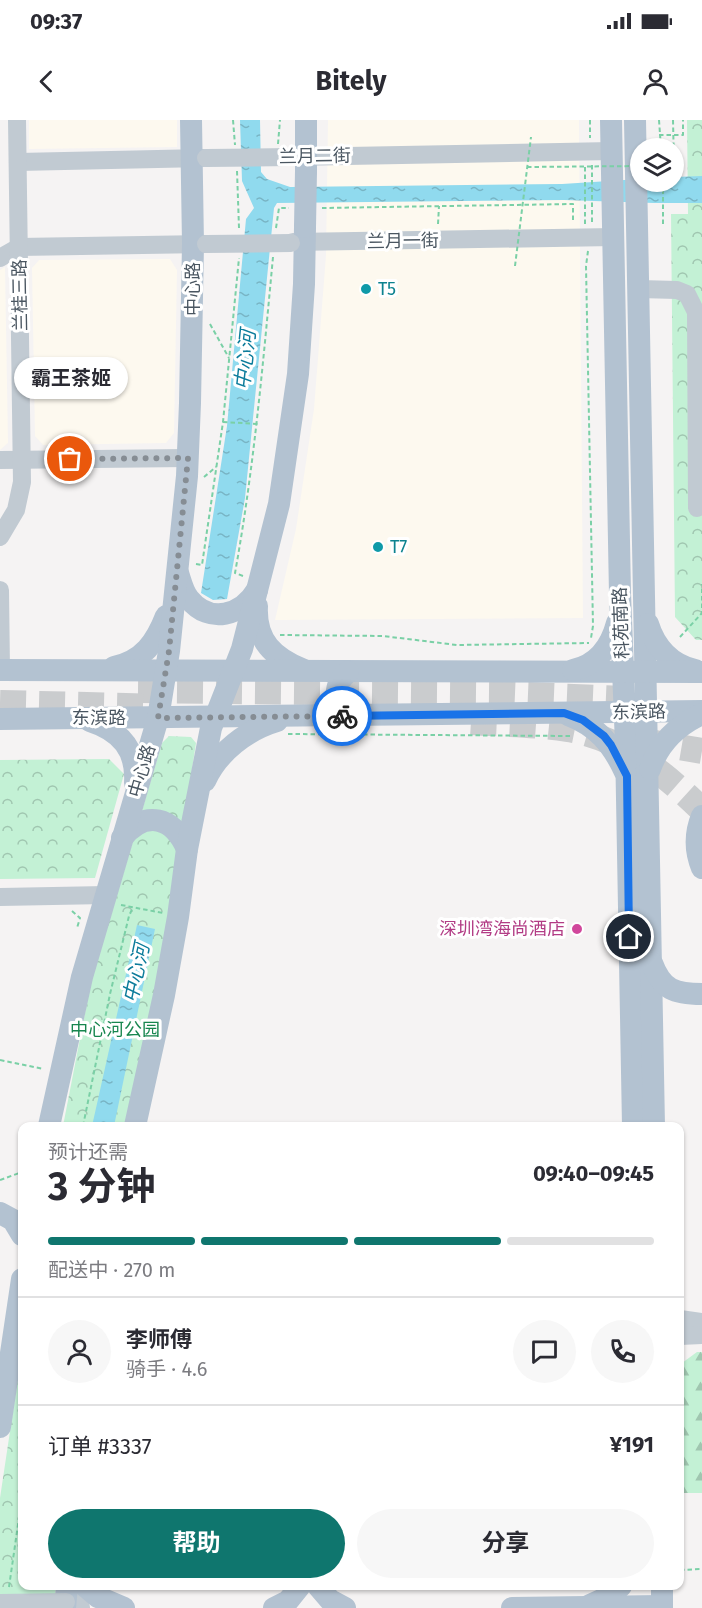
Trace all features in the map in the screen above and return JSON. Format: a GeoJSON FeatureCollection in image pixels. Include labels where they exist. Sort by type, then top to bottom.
{"type":"FeatureCollection","features":[{"type":"Feature","properties":{"kind":"main road","name":"中心路"},"geometry":{"type":"LineString","coordinates":[[51,1122],[82,977],[158,718],[166,672],[188,458],[192,343],[200,244],[199,158],[191,120]]}},
{"type":"Feature","properties":{"kind":"main road"},"geometry":{"type":"LineString","coordinates":[[136,1122],[178,917],[187,849],[215,717],[242,649],[279,504],[295,401],[299,227],[295,158],[306,120]]}},
{"type":"Feature","properties":{"kind":"main road","name":"科苑南路"},"geometry":{"type":"LineString","coordinates":[[612,120],[595,231],[623,672],[636,712]]}},
{"type":"Feature","properties":{"kind":"main road","name":"科苑南路"},"geometry":{"type":"LineString","coordinates":[[635,120],[636,138]]}},
{"type":"Feature","properties":{"kind":"main road","name":"科苑南路"},"geometry":{"type":"LineString","coordinates":[[633,1122],[639,842],[636,712],[646,672],[638,192]]}},
{"type":"Feature","properties":{"kind":"main road"},"geometry":{"type":"LineString","coordinates":[[176,581],[188,597],[205,611],[216,614],[237,611],[252,599],[258,589]]}},
{"type":"Feature","properties":{"kind":"main road"},"geometry":{"type":"LineString","coordinates":[[100,670],[133,661],[150,647],[162,627],[176,581]]}},
{"type":"Feature","properties":{"kind":"main road"},"geometry":{"type":"LineString","coordinates":[[258,589],[256,614],[260,635],[277,656],[309,672]]}},
{"type":"Feature","properties":{"kind":"main road"},"geometry":{"type":"LineString","coordinates":[[564,672],[579,669],[602,654],[611,642],[620,603],[645,604],[656,643],[665,654],[681,666],[702,672]]}},
{"type":"Feature","properties":{"kind":"main road"},"geometry":{"type":"LineString","coordinates":[[1,670],[702,672]]}},
{"type":"Feature","properties":{"kind":"main road"},"geometry":{"type":"LineString","coordinates":[[348,672],[337,685],[336,695],[337,703],[348,716]]}},
{"type":"Feature","properties":{"kind":"main road"},"geometry":{"type":"LineString","coordinates":[[564,713],[583,720],[604,736],[638,776],[676,729],[702,712]]}},
{"type":"Feature","properties":{"kind":"main road","name":"东滨路"},"geometry":{"type":"LineString","coordinates":[[0,719],[215,717],[288,725],[348,716],[702,712]]}},
{"type":"Feature","properties":{"kind":"main road"},"geometry":{"type":"LineString","coordinates":[[80,718],[102,725],[120,735],[128,747],[134,763],[134,803]]}},
{"type":"Feature","properties":{"kind":"main road"},"geometry":{"type":"LineString","coordinates":[[198,796],[208,774],[231,747],[246,734],[267,724],[288,725]]}},
{"type":"Feature","properties":{"kind":"main road"},"geometry":{"type":"LineString","coordinates":[[702,816],[696,838],[702,868]]}},
{"type":"Feature","properties":{"kind":"main road"},"geometry":{"type":"LineString","coordinates":[[122,838],[136,825],[154,820],[170,825],[178,831],[187,849]]}},
{"type":"Feature","properties":{"kind":"main road","name":"科苑南路"},"geometry":{"type":"LineString","coordinates":[[639,842],[652,962],[654,1122]]}},
{"type":"Feature","properties":{"kind":"main road"},"geometry":{"type":"LineString","coordinates":[[652,962],[657,975],[673,991],[702,994]]}},
{"type":"Feature","properties":{"kind":"main road"},"geometry":{"type":"LineString","coordinates":[[0,1211],[18,1203]]}},
{"type":"Feature","properties":{"kind":"main road"},"geometry":{"type":"LineString","coordinates":[[0,1211],[13,1220],[18,1228]]}},
{"type":"Feature","properties":{"kind":"main road"},"geometry":{"type":"LineString","coordinates":[[0,1427],[18,1306]]}},
{"type":"Feature","properties":{"kind":"main road"},"geometry":{"type":"LineString","coordinates":[[90,1590],[98,1597],[124,1608]]}},
{"type":"Feature","properties":{"kind":"main road"},"geometry":{"type":"LineString","coordinates":[[274,1608],[288,1601],[297,1590]]}},
{"type":"Feature","properties":{"kind":"main road"},"geometry":{"type":"LineString","coordinates":[[321,1590],[330,1600],[345,1608]]}},
{"type":"Feature","properties":{"kind":"main road"},"geometry":{"type":"LineString","coordinates":[[587,1607],[612,1595],[617,1590]]}},
{"type":"Feature","properties":{"kind":"main road"},"geometry":{"type":"LineString","coordinates":[[512,1608],[587,1607],[651,1600]]}},
{"type":"Feature","properties":{"kind":"street","name":"兰桂三路"},"geometry":{"type":"LineString","coordinates":[[0,537],[20,501],[23,460],[17,120]]}},
{"type":"Feature","properties":{"kind":"street","name":"兰月二街"},"geometry":{"type":"LineString","coordinates":[[18,162],[199,158],[605,156]]}},
{"type":"Feature","properties":{"kind":"street","name":"兰月一街"},"geometry":{"type":"LineString","coordinates":[[19,247],[200,244],[299,227],[438,240],[595,231]]}},
{"type":"Feature","properties":{"kind":"street"},"geometry":{"type":"LineString","coordinates":[[0,258],[19,247]]}},
{"type":"Feature","properties":{"kind":"street"},"geometry":{"type":"LineString","coordinates":[[639,289],[677,290],[687,294],[696,312],[697,508]]}},
{"type":"Feature","properties":{"kind":"street"},"geometry":{"type":"LineString","coordinates":[[0,460],[188,458]]}},
{"type":"Feature","properties":{"kind":"street"},"geometry":{"type":"LineString","coordinates":[[0,590],[1,670]]}},
{"type":"Feature","properties":{"kind":"street"},"geometry":{"type":"LineString","coordinates":[[0,897],[105,895]]}},
{"type":"Feature","properties":{"kind":"street"},"geometry":{"type":"LineString","coordinates":[[684,1320],[702,1322]]}},
{"type":"Feature","properties":{"kind":"street"},"geometry":{"type":"LineString","coordinates":[[684,1336],[702,1335]]}},
{"type":"Feature","properties":{"kind":"street"},"geometry":{"type":"LineString","coordinates":[[4,1600],[70,1601]]}},
{"type":"Feature","properties":{"kind":"path"},"geometry":{"type":"LineString","coordinates":[[233,120],[236,156]]}},
{"type":"Feature","properties":{"kind":"path"},"geometry":{"type":"LineString","coordinates":[[280,120],[295,158]]}},
{"type":"Feature","properties":{"kind":"path"},"geometry":{"type":"LineString","coordinates":[[659,120],[659,138]]}},
{"type":"Feature","properties":{"kind":"path"},"geometry":{"type":"LineString","coordinates":[[674,120],[674,138]]}},
{"type":"Feature","properties":{"kind":"path"},"geometry":{"type":"LineString","coordinates":[[659,135],[683,135],[683,120]]}},
{"type":"Feature","properties":{"kind":"path"},"geometry":{"type":"LineString","coordinates":[[515,266],[531,137]]}},
{"type":"Feature","properties":{"kind":"path"},"geometry":{"type":"LineString","coordinates":[[260,635],[383,636],[457,645],[590,643],[593,626],[586,266],[595,231],[605,156]]}},
{"type":"Feature","properties":{"kind":"path"},"geometry":{"type":"LineString","coordinates":[[527,167],[585,167],[630,163]]}},
{"type":"Feature","properties":{"kind":"path"},"geometry":{"type":"LineString","coordinates":[[236,167],[239,232]]}},
{"type":"Feature","properties":{"kind":"path"},"geometry":{"type":"LineString","coordinates":[[585,167],[595,231]]}},
{"type":"Feature","properties":{"kind":"path"},"geometry":{"type":"LineString","coordinates":[[663,192],[663,224]]}},
{"type":"Feature","properties":{"kind":"path"},"geometry":{"type":"LineString","coordinates":[[299,227],[439,206],[573,204],[595,231]]}},
{"type":"Feature","properties":{"kind":"path"},"geometry":{"type":"LineString","coordinates":[[438,240],[439,206]]}},
{"type":"Feature","properties":{"kind":"path"},"geometry":{"type":"LineString","coordinates":[[299,227],[279,208],[299,227]]}},
{"type":"Feature","properties":{"kind":"path"},"geometry":{"type":"LineString","coordinates":[[202,565],[223,422],[240,253]]}},
{"type":"Feature","properties":{"kind":"path"},"geometry":{"type":"LineString","coordinates":[[235,573],[249,495],[258,424],[273,256]]}},
{"type":"Feature","properties":{"kind":"path"},"geometry":{"type":"LineString","coordinates":[[208,321],[229,357]]}},
{"type":"Feature","properties":{"kind":"path"},"geometry":{"type":"LineString","coordinates":[[223,422],[258,424]]}},
{"type":"Feature","properties":{"kind":"path"},"geometry":{"type":"LineString","coordinates":[[680,637],[702,613],[702,584]]}},
{"type":"Feature","properties":{"kind":"path"},"geometry":{"type":"LineString","coordinates":[[288,725],[575,737]]}},
{"type":"Feature","properties":{"kind":"path"},"geometry":{"type":"LineString","coordinates":[[84,1122],[110,994],[129,916],[133,908],[178,917]]}},
{"type":"Feature","properties":{"kind":"path"},"geometry":{"type":"LineString","coordinates":[[63,911],[73,910],[80,918],[77,930]]}},
{"type":"Feature","properties":{"kind":"path"},"geometry":{"type":"LineString","coordinates":[[0,1060],[46,1070]]}},
{"type":"Feature","properties":{"kind":"path"},"geometry":{"type":"LineString","coordinates":[[0,1180],[18,1173]]}},
{"type":"Feature","properties":{"kind":"path"},"geometry":{"type":"LineString","coordinates":[[4,1600],[18,1520]]}},
{"type":"Feature","properties":{"kind":"path"},"geometry":{"type":"LineString","coordinates":[[684,1570],[702,1569]]}},
{"type":"Feature","properties":{"kind":"shaded area"},"geometry":{"type":"Polygon","coordinates":[[[29,120],[177,120],[177,147],[29,149],[29,120]]]}},
{"type":"Feature","properties":{"kind":"shaded area"},"geometry":{"type":"Polygon","coordinates":[[[328,120],[579,120],[583,618],[275,620],[296,529],[314,409],[326,255],[328,120]]]}},
{"type":"Feature","properties":{"kind":"shaded area"},"geometry":{"type":"Polygon","coordinates":[[[170,259],[177,270],[174,433],[166,443],[43,445],[35,436],[32,268],[39,260],[170,259]]]}},
{"type":"Feature","properties":{"kind":"shaded area"},"geometry":{"type":"Polygon","coordinates":[[[5,267],[8,443],[0,450],[0,270],[5,267]]]}},
{"type":"Feature","properties":{"kind":"green space"},"geometry":{"type":"Polygon","coordinates":[[[687,120],[702,120],[702,640],[696,640],[675,617],[671,214],[688,214],[687,120]]]}},
{"type":"Feature","properties":{"kind":"green space","name":"中心河公园"},"geometry":{"type":"Polygon","coordinates":[[[169,736],[191,737],[196,743],[168,925],[129,1122],[64,1122],[91,982],[162,743],[169,736]]]}},
{"type":"Feature","properties":{"kind":"green space"},"geometry":{"type":"Polygon","coordinates":[[[109,759],[124,774],[95,878],[0,879],[0,760],[109,759]]]}},
{"type":"Feature","properties":{"kind":"green space"},"geometry":{"type":"Polygon","coordinates":[[[697,1352],[702,1352],[702,1493],[684,1493],[684,1362],[697,1352]]]}},
{"type":"Feature","properties":{"kind":"green space"},"geometry":{"type":"Polygon","coordinates":[[[18,1378],[18,1590],[56,1590],[54,1608],[0,1608],[0,1498],[18,1378]]]}},
{"type":"Feature","properties":{"kind":"water","name":"中心河"},"geometry":{"type":"Polygon","coordinates":[[[240,120],[260,120],[261,172],[267,179],[290,187],[562,184],[630,180],[630,192],[684,192],[684,177],[702,176],[702,203],[564,200],[277,203],[274,208],[245,498],[227,599],[213,600],[201,593],[227,426],[246,219],[254,208],[242,181],[240,120]]]}},
{"type":"Feature","properties":{"kind":"water","name":"中心河"},"geometry":{"type":"Polygon","coordinates":[[[137,925],[155,929],[115,1122],[93,1122],[137,925]]]}},
{"type":"Feature","properties":{"kind":"tunnel"},"geometry":{"type":"LineString","coordinates":[[138,690],[504,694],[648,700]]}},
{"type":"Feature","properties":{"kind":"tunnel"},"geometry":{"type":"LineString","coordinates":[[0,703],[168,707]]}},
{"type":"Feature","properties":{"kind":"tunnel"},"geometry":{"type":"LineString","coordinates":[[471,722],[555,727],[587,733],[606,740],[657,770],[702,810]]}},
{"type":"Feature","properties":{"kind":"tunnel"},"geometry":{"type":"LineString","coordinates":[[643,741],[702,751]]}},
{"type":"Feature","properties":{"kind":"way so far"},"geometry":{"type":"LineString","coordinates":[[70,459],[188,458],[169,651],[158,718],[342,716]]}},
{"type":"Feature","properties":{"kind":"place","name":"T5"},"geometry":{"type":"Point","coordinates":[366,289]}},
{"type":"Feature","properties":{"kind":"place","name":"霸王茶姬"},"geometry":{"type":"Point","coordinates":[70,459]}},
{"type":"Feature","properties":{"kind":"place","name":"T7"},"geometry":{"type":"Point","coordinates":[378,547]}},
{"type":"Feature","properties":{"kind":"place","name":"深圳湾海尚酒店"},"geometry":{"type":"Point","coordinates":[577,929]}},
{"type":"Feature","properties":{"kind":"route"},"geometry":{"type":"LineString","coordinates":[[342,716],[564,713],[583,720],[596,729],[611,745],[627,776],[629,937]]}}]}
